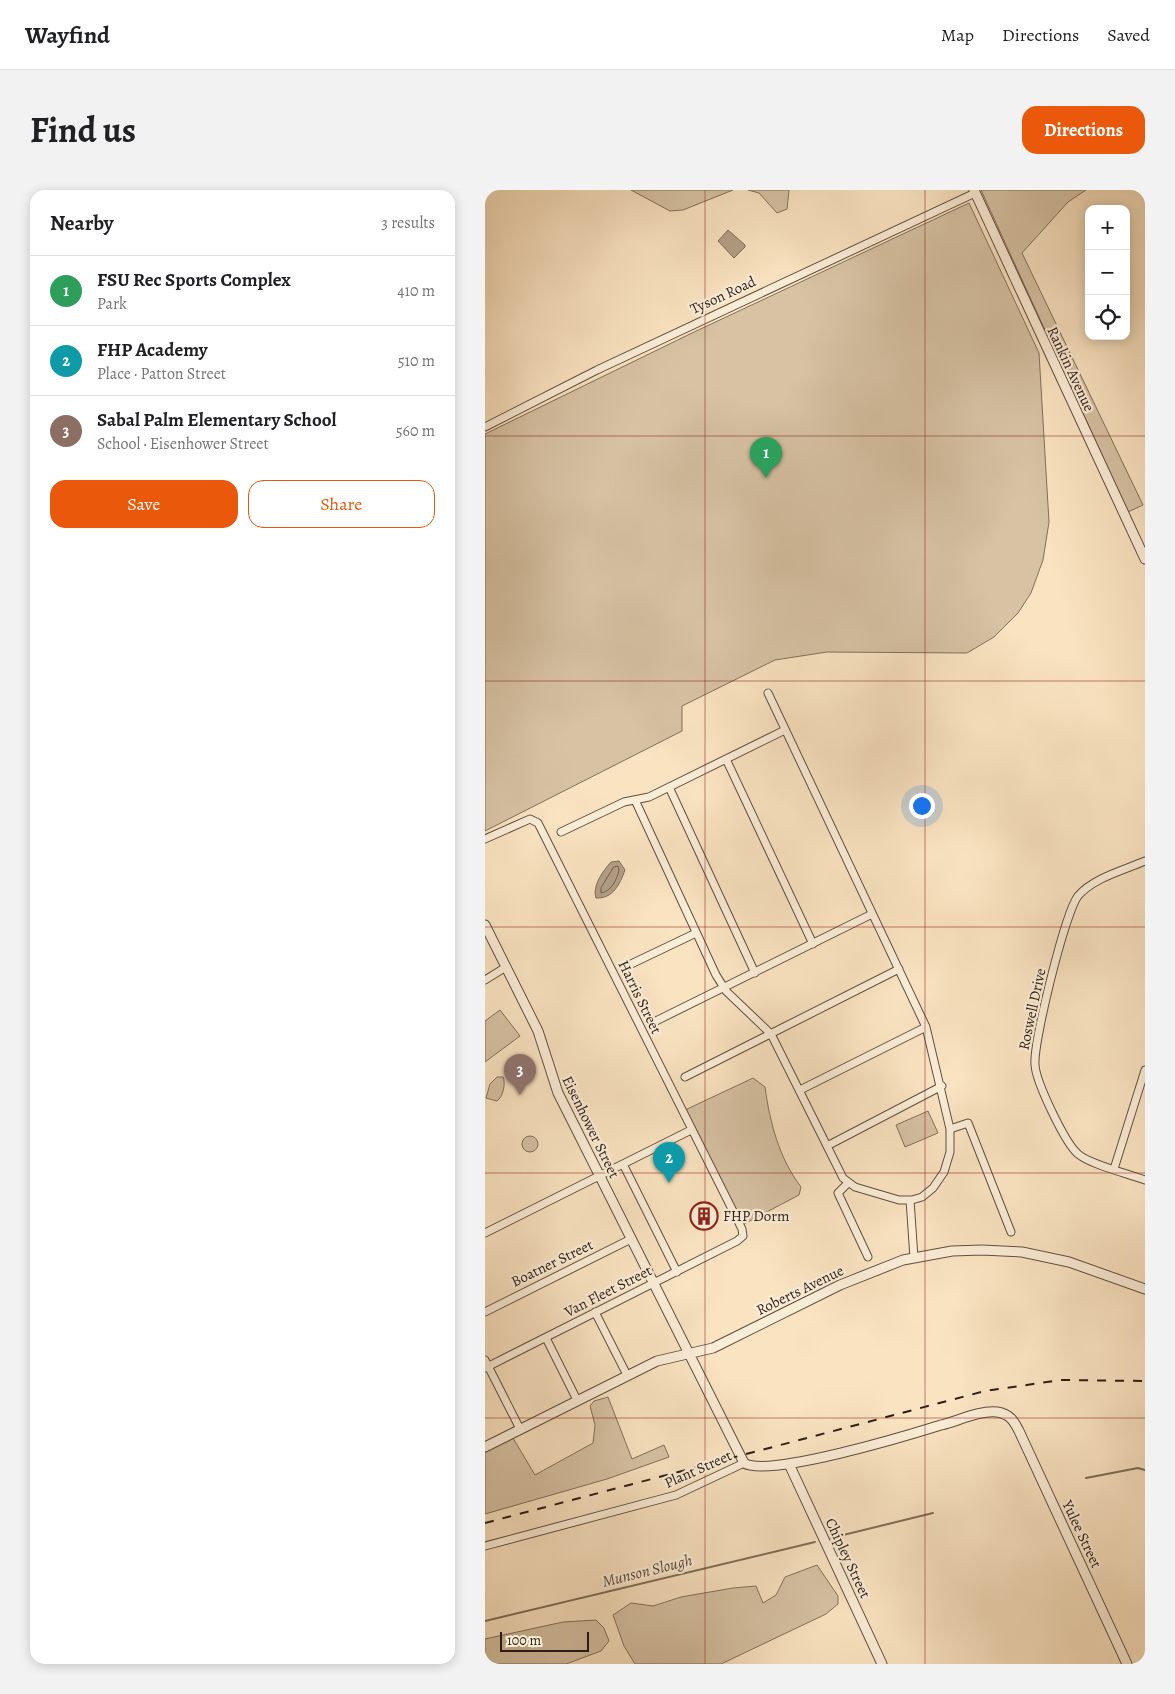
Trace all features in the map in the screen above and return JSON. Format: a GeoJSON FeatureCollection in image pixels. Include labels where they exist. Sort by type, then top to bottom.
{"type":"FeatureCollection","features":[{"type":"Feature","properties":{"kind":"street","name":"Tyson Road"},"geometry":{"type":"LineString","coordinates":[[485,427],[606,366],[974,191]]}},
{"type":"Feature","properties":{"kind":"street","name":"Rankin Avenue"},"geometry":{"type":"LineString","coordinates":[[974,191],[1145,559]]}},
{"type":"Feature","properties":{"kind":"street"},"geometry":{"type":"LineString","coordinates":[[635,800],[696,933],[724,988],[771,1034],[838,1170],[848,1182],[872,1193],[910,1200],[922,1197],[933,1188],[944,1172],[951,1152],[950,1129],[925,1027],[768,692]]}},
{"type":"Feature","properties":{"kind":"street"},"geometry":{"type":"LineString","coordinates":[[561,832],[624,802],[649,797],[785,730]]}},
{"type":"Feature","properties":{"kind":"street"},"geometry":{"type":"LineString","coordinates":[[726,759],[813,944]]}},
{"type":"Feature","properties":{"kind":"street"},"geometry":{"type":"LineString","coordinates":[[669,787],[755,973]]}},
{"type":"Feature","properties":{"kind":"street","name":"Harris Street"},"geometry":{"type":"LineString","coordinates":[[485,839],[530,819],[538,823],[742,1229],[743,1236]]}},
{"type":"Feature","properties":{"kind":"street","name":"Roswell Drive"},"geometry":{"type":"LineString","coordinates":[[1145,861],[1092,885],[1074,903],[1048,990],[1035,1052],[1038,1078],[1071,1147],[1081,1157],[1145,1180]]}},
{"type":"Feature","properties":{"kind":"street"},"geometry":{"type":"LineString","coordinates":[[657,1022],[872,914]]}},
{"type":"Feature","properties":{"kind":"street","name":"Eisenhower Street"},"geometry":{"type":"LineString","coordinates":[[485,925],[538,1031],[559,1093],[744,1464]]}},
{"type":"Feature","properties":{"kind":"street"},"geometry":{"type":"LineString","coordinates":[[629,965],[696,933]]}},
{"type":"Feature","properties":{"kind":"street"},"geometry":{"type":"LineString","coordinates":[[485,980],[506,968]]}},
{"type":"Feature","properties":{"kind":"street"},"geometry":{"type":"LineString","coordinates":[[685,1077],[899,969]]}},
{"type":"Feature","properties":{"kind":"street"},"geometry":{"type":"LineString","coordinates":[[799,1090],[925,1027]]}},
{"type":"Feature","properties":{"kind":"street"},"geometry":{"type":"LineString","coordinates":[[1114,1169],[1145,1070]]}},
{"type":"Feature","properties":{"kind":"street"},"geometry":{"type":"LineString","coordinates":[[827,1146],[941,1086]]}},
{"type":"Feature","properties":{"kind":"street"},"geometry":{"type":"LineString","coordinates":[[950,1129],[968,1124],[1011,1232]]}},
{"type":"Feature","properties":{"kind":"street"},"geometry":{"type":"LineString","coordinates":[[485,1233],[691,1130]]}},
{"type":"Feature","properties":{"kind":"street"},"geometry":{"type":"LineString","coordinates":[[623,1164],[677,1272]]}},
{"type":"Feature","properties":{"kind":"street"},"geometry":{"type":"LineString","coordinates":[[848,1182],[837,1193],[868,1257]]}},
{"type":"Feature","properties":{"kind":"street"},"geometry":{"type":"LineString","coordinates":[[910,1200],[914,1258]]}},
{"type":"Feature","properties":{"kind":"street","name":"Van Fleet Street"},"geometry":{"type":"LineString","coordinates":[[486,1365],[546,1338],[737,1241],[743,1236]]}},
{"type":"Feature","properties":{"kind":"street","name":"Boatner Street"},"geometry":{"type":"LineString","coordinates":[[485,1312],[631,1239]]}},
{"type":"Feature","properties":{"kind":"street","name":"Roberts Avenue"},"geometry":{"type":"LineString","coordinates":[[485,1446],[627,1375],[669,1357],[713,1348],[864,1274],[914,1258],[962,1251],[1022,1252],[1069,1262],[1145,1289]]}},
{"type":"Feature","properties":{"kind":"street"},"geometry":{"type":"LineString","coordinates":[[595,1312],[627,1375]]}},
{"type":"Feature","properties":{"kind":"street"},"geometry":{"type":"LineString","coordinates":[[546,1338],[577,1400]]}},
{"type":"Feature","properties":{"kind":"street"},"geometry":{"type":"LineString","coordinates":[[669,1357],[680,1348],[681,1338]]}},
{"type":"Feature","properties":{"kind":"street"},"geometry":{"type":"LineString","coordinates":[[486,1365],[520,1429]]}},
{"type":"Feature","properties":{"kind":"street","name":"Plant Street"},"geometry":{"type":"LineString","coordinates":[[485,1546],[676,1495],[744,1464],[756,1467],[789,1464],[889,1440],[985,1413],[998,1412],[1009,1416]]}},
{"type":"Feature","properties":{"kind":"street","name":"Yulee Street"},"geometry":{"type":"LineString","coordinates":[[1009,1416],[1019,1431],[1127,1664]]}},
{"type":"Feature","properties":{"kind":"street","name":"Chipley Street"},"geometry":{"type":"LineString","coordinates":[[789,1464],[882,1664]]}},
{"type":"Feature","properties":{"kind":"shaded area"},"geometry":{"type":"Polygon","coordinates":[[[631,190],[733,190],[683,210],[670,211],[631,190]]]}},
{"type":"Feature","properties":{"kind":"shaded area"},"geometry":{"type":"Polygon","coordinates":[[[748,190],[789,190],[787,209],[777,213],[759,193],[748,190]]]}},
{"type":"Feature","properties":{"kind":"shaded area"},"geometry":{"type":"Polygon","coordinates":[[[981,190],[1086,190],[1068,202],[1022,253],[1143,505],[1128,512],[981,190]]]}},
{"type":"Feature","properties":{"kind":"shaded area"},"geometry":{"type":"Polygon","coordinates":[[[969,203],[1039,353],[1049,522],[1043,560],[1031,593],[1018,613],[994,637],[967,653],[827,652],[775,660],[682,706],[682,731],[485,831],[485,434],[692,333],[969,203]]]}},
{"type":"Feature","properties":{"kind":"shaded area"},"geometry":{"type":"Polygon","coordinates":[[[500,1010],[520,1036],[485,1062],[485,1021],[500,1010]]]}},
{"type":"Feature","properties":{"kind":"shaded area"},"geometry":{"type":"Polygon","coordinates":[[[497,1077],[503,1077],[504,1083],[502,1093],[497,1101],[486,1098],[490,1084],[497,1077]]]}},
{"type":"Feature","properties":{"kind":"shaded area"},"geometry":{"type":"Polygon","coordinates":[[[753,1078],[765,1087],[770,1114],[781,1152],[801,1187],[799,1195],[744,1224],[683,1111],[753,1078]]]}},
{"type":"Feature","properties":{"kind":"shaded area"},"geometry":{"type":"Polygon","coordinates":[[[928,1111],[938,1133],[905,1147],[896,1125],[928,1111]]]}},
{"type":"Feature","properties":{"kind":"shaded area"},"geometry":{"type":"Polygon","coordinates":[[[527,1136],[533,1136],[538,1141],[536,1150],[527,1152],[522,1147],[522,1141],[527,1136]]]}},
{"type":"Feature","properties":{"kind":"shaded area"},"geometry":{"type":"Polygon","coordinates":[[[608,1397],[632,1459],[664,1445],[669,1457],[607,1479],[485,1514],[485,1451],[513,1438],[535,1475],[593,1443],[595,1425],[590,1406],[594,1401],[608,1397]]]}},
{"type":"Feature","properties":{"kind":"shaded area"},"geometry":{"type":"Polygon","coordinates":[[[817,1565],[838,1596],[838,1604],[826,1614],[721,1664],[635,1664],[624,1646],[613,1615],[631,1603],[653,1606],[681,1597],[756,1586],[763,1603],[776,1595],[785,1577],[817,1565]]]}},
{"type":"Feature","properties":{"kind":"shaded area"},"geometry":{"type":"Polygon","coordinates":[[[596,1620],[604,1628],[609,1641],[601,1651],[566,1664],[485,1664],[485,1639],[563,1622],[596,1620]]]}},
{"type":"Feature","properties":{"kind":"water"},"geometry":{"type":"Polygon","coordinates":[[[728,230],[745,245],[734,258],[718,241],[728,230]]]}},
{"type":"Feature","properties":{"kind":"water"},"geometry":{"type":"Polygon","coordinates":[[[619,861],[625,870],[615,890],[607,896],[596,898],[597,884],[602,874],[611,862],[619,861]]]}},
{"type":"Feature","properties":{"kind":"waterway"},"geometry":{"type":"LineString","coordinates":[[1086,1478],[1138,1468],[1145,1470]]}},
{"type":"Feature","properties":{"kind":"waterway"},"geometry":{"type":"LineString","coordinates":[[831,1538],[933,1513]]}},
{"type":"Feature","properties":{"kind":"waterway","name":"Munson Slough"},"geometry":{"type":"LineString","coordinates":[[485,1621],[815,1542]]}},
{"type":"Feature","properties":{"kind":"railway"},"geometry":{"type":"LineString","coordinates":[[485,1523],[985,1391],[1061,1380],[1145,1381]]}},
{"type":"Feature","properties":{"kind":"place","name":"FSU Rec Sports Complex"},"geometry":{"type":"Point","coordinates":[766,478]}},
{"type":"Feature","properties":{"kind":"place","name":"Sabal Palm Elementary School"},"geometry":{"type":"Point","coordinates":[520,1095]}},
{"type":"Feature","properties":{"kind":"place","name":"FHP Academy"},"geometry":{"type":"Point","coordinates":[669,1183]}},
{"type":"Feature","properties":{"kind":"place","name":"FHP Dorm"},"geometry":{"type":"Point","coordinates":[704,1216]}}]}
